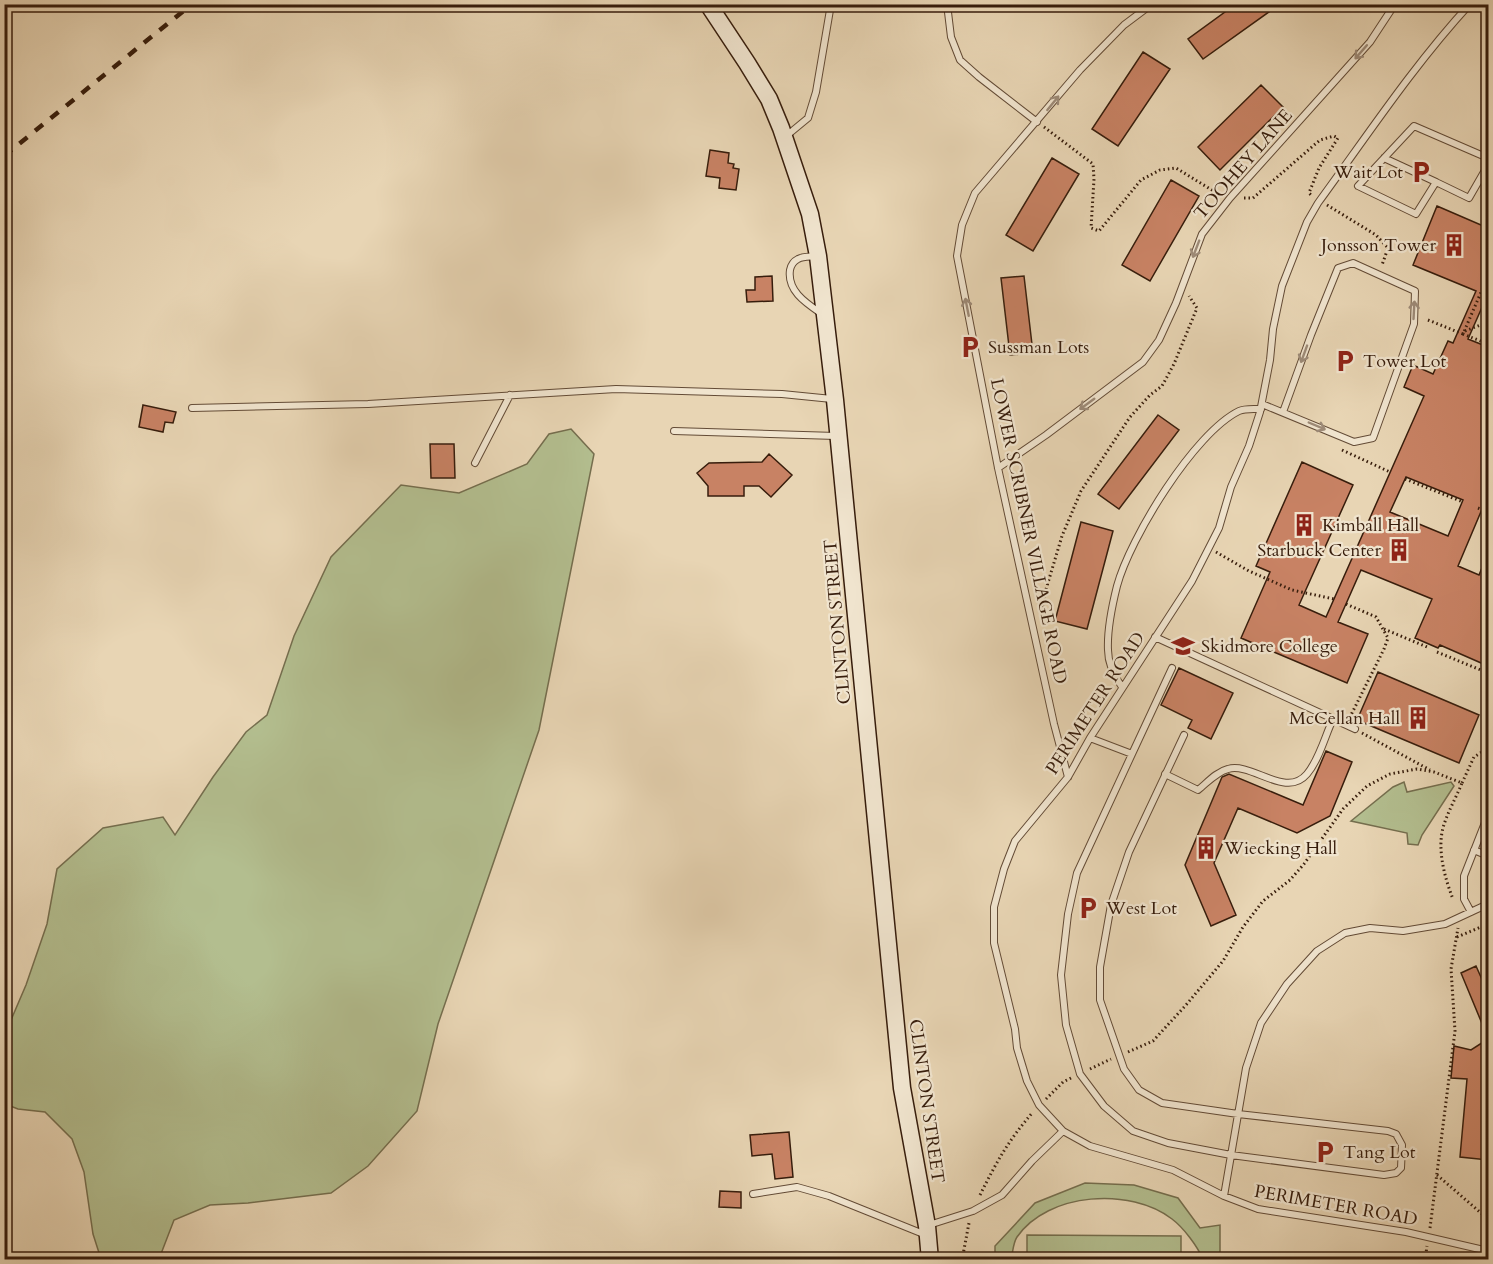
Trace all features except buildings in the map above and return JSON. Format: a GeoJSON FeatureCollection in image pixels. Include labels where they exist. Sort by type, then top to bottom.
{"type":"FeatureCollection","features":[{"type":"Feature","properties":{"kind":"street","name":"CLINTON STREET"},"geometry":{"type":"LineString","coordinates":[[708,4],[769,99],[785,137],[810,214],[818,256],[836,400],[902,1088],[928,1231],[930,1260]]}},
{"type":"Feature","properties":{"kind":"lane"},"geometry":{"type":"LineString","coordinates":[[785,137],[808,118],[816,92],[831,4]]}},
{"type":"Feature","properties":{"kind":"lane"},"geometry":{"type":"LineString","coordinates":[[947,4],[951,37],[960,60],[1037,122]]}},
{"type":"Feature","properties":{"kind":"lane","name":"LOWER SCRIBNER VILLAGE ROAD"},"geometry":{"type":"LineString","coordinates":[[1068,777],[1054,724],[998,468],[957,256],[962,225],[975,193],[1080,70],[1124,25],[1152,4]]}},
{"type":"Feature","properties":{"kind":"lane","name":"TOOHEY LANE"},"geometry":{"type":"LineString","coordinates":[[998,468],[1143,362],[1160,340],[1202,234],[1230,198],[1370,42],[1395,4]]}},
{"type":"Feature","properties":{"kind":"lane","name":"PERIMETER ROAD"},"geometry":{"type":"LineString","coordinates":[[1470,4],[1406,82],[1307,222],[1282,286],[1272,329],[1270,360],[1262,406],[1249,446],[1231,487],[1219,528],[1192,581],[1122,687],[1068,777],[1015,841],[1004,869],[994,907],[994,943],[1015,1029],[1017,1048],[1027,1081],[1039,1105],[1063,1131],[1090,1146],[1173,1170],[1224,1196],[1258,1209],[1429,1237],[1488,1251]]}},
{"type":"Feature","properties":{"kind":"lane"},"geometry":{"type":"LineString","coordinates":[[1436,182],[1416,214],[1358,186],[1414,126],[1488,158]]}},
{"type":"Feature","properties":{"kind":"lane"},"geometry":{"type":"LineString","coordinates":[[1384,158],[1469,198],[1488,165]]}},
{"type":"Feature","properties":{"kind":"lane"},"geometry":{"type":"LineString","coordinates":[[818,256],[797,259],[791,266],[789,279],[794,290],[806,303],[826,317]]}},
{"type":"Feature","properties":{"kind":"lane"},"geometry":{"type":"LineString","coordinates":[[1122,687],[1113,674],[1108,651],[1110,621],[1117,584],[1129,555],[1179,468],[1218,425],[1240,409],[1262,406],[1283,412],[1354,442],[1373,438],[1414,324],[1415,291],[1353,263],[1338,268],[1283,412]]}},
{"type":"Feature","properties":{"kind":"lane"},"geometry":{"type":"LineString","coordinates":[[192,408],[368,404],[627,389],[782,394],[836,400]]}},
{"type":"Feature","properties":{"kind":"lane"},"geometry":{"type":"LineString","coordinates":[[475,463],[510,395]]}},
{"type":"Feature","properties":{"kind":"lane"},"geometry":{"type":"LineString","coordinates":[[675,431],[839,436]]}},
{"type":"Feature","properties":{"kind":"lane"},"geometry":{"type":"LineString","coordinates":[[1155,637],[1355,729]]}},
{"type":"Feature","properties":{"kind":"lane"},"geometry":{"type":"LineString","coordinates":[[1172,668],[1077,873],[1068,914],[1061,975],[1066,1025],[1080,1074],[1104,1106],[1133,1131],[1168,1143],[1231,1155],[1384,1175],[1396,1173],[1401,1168],[1402,1145],[1396,1134],[1388,1131],[1162,1103],[1139,1090],[1124,1069],[1100,1000],[1100,967],[1111,905],[1129,852],[1184,735]]}},
{"type":"Feature","properties":{"kind":"lane"},"geometry":{"type":"LineString","coordinates":[[1165,774],[1198,790],[1214,776],[1228,768],[1238,768],[1285,783],[1295,782],[1306,775],[1313,765],[1333,719]]}},
{"type":"Feature","properties":{"kind":"lane"},"geometry":{"type":"LineString","coordinates":[[1090,738],[1132,754]]}},
{"type":"Feature","properties":{"kind":"lane"},"geometry":{"type":"LineString","coordinates":[[1471,912],[1464,898],[1464,876],[1488,815]]}},
{"type":"Feature","properties":{"kind":"lane"},"geometry":{"type":"LineString","coordinates":[[1474,850],[1488,856]]}},
{"type":"Feature","properties":{"kind":"lane"},"geometry":{"type":"LineString","coordinates":[[1224,1196],[1246,1068],[1261,1023],[1287,984],[1317,951],[1345,933],[1370,928],[1403,931],[1445,924],[1488,904]]}},
{"type":"Feature","properties":{"kind":"lane"},"geometry":{"type":"LineString","coordinates":[[753,1194],[797,1187],[928,1231],[1002,1195],[1063,1131]]}},
{"type":"Feature","properties":{"kind":"path"},"geometry":{"type":"LineString","coordinates":[[1037,122],[1093,164],[1091,228],[1099,231],[1141,180],[1160,170],[1176,168],[1214,193],[1230,198],[1253,198],[1320,140],[1334,136],[1338,138],[1319,168],[1309,193],[1376,234],[1388,248],[1379,275]]}},
{"type":"Feature","properties":{"kind":"path"},"geometry":{"type":"LineString","coordinates":[[1482,256],[1488,259]]}},
{"type":"Feature","properties":{"kind":"path"},"geometry":{"type":"LineString","coordinates":[[1464,333],[1488,276]]}},
{"type":"Feature","properties":{"kind":"path"},"geometry":{"type":"LineString","coordinates":[[1042,616],[1044,596],[1062,536],[1081,491],[1130,417],[1150,394],[1162,386],[1174,364],[1197,308],[1182,286]]}},
{"type":"Feature","properties":{"kind":"path"},"geometry":{"type":"LineString","coordinates":[[1428,320],[1488,344]]}},
{"type":"Feature","properties":{"kind":"path"},"geometry":{"type":"LineString","coordinates":[[1464,333],[1488,322]]}},
{"type":"Feature","properties":{"kind":"path"},"geometry":{"type":"LineString","coordinates":[[1405,479],[1462,501]]}},
{"type":"Feature","properties":{"kind":"path"},"geometry":{"type":"LineString","coordinates":[[1478,508],[1488,512]]}},
{"type":"Feature","properties":{"kind":"path"},"geometry":{"type":"LineString","coordinates":[[1209,548],[1249,571],[1292,590],[1334,599]]}},
{"type":"Feature","properties":{"kind":"path"},"geometry":{"type":"LineString","coordinates":[[1346,604],[1376,617],[1388,638],[1346,725]]}},
{"type":"Feature","properties":{"kind":"path"},"geometry":{"type":"LineString","coordinates":[[1384,629],[1427,647]]}},
{"type":"Feature","properties":{"kind":"path"},"geometry":{"type":"LineString","coordinates":[[1437,652],[1488,673]]}},
{"type":"Feature","properties":{"kind":"path"},"geometry":{"type":"LineString","coordinates":[[1355,729],[1434,772],[1462,783]]}},
{"type":"Feature","properties":{"kind":"path"},"geometry":{"type":"LineString","coordinates":[[1429,1237],[1455,1032],[1451,969],[1461,917],[1446,882],[1442,854],[1443,829],[1473,757],[1488,748]]}},
{"type":"Feature","properties":{"kind":"path"},"geometry":{"type":"LineString","coordinates":[[962,1260],[973,1211],[991,1171],[1011,1138],[1039,1105],[1063,1082],[1153,1041],[1223,962],[1243,927],[1263,901],[1290,880],[1343,808],[1367,786],[1390,774],[1417,769],[1434,772]]}},
{"type":"Feature","properties":{"kind":"path"},"geometry":{"type":"LineString","coordinates":[[1457,937],[1488,924]]}},
{"type":"Feature","properties":{"kind":"path"},"geometry":{"type":"LineString","coordinates":[[1437,1175],[1488,1219]]}},
{"type":"Feature","properties":{"kind":"green space"},"geometry":{"type":"Polygon","coordinates":[[[571,429],[594,454],[539,730],[438,1024],[417,1111],[368,1166],[331,1193],[210,1205],[174,1220],[159,1259],[101,1259],[93,1234],[84,1172],[72,1139],[45,1112],[18,1109],[5,1104],[5,1034],[26,985],[47,924],[57,869],[103,828],[163,817],[175,835],[246,732],[267,715],[294,636],[331,557],[401,485],[459,493],[527,464],[549,434],[571,429]]]}},
{"type":"Feature","properties":{"kind":"green space"},"geometry":{"type":"Polygon","coordinates":[[[1404,782],[1407,792],[1451,782],[1454,786],[1418,845],[1408,844],[1407,833],[1351,821],[1393,787],[1404,782]]]}},
{"type":"Feature","properties":{"kind":"green space"},"geometry":{"type":"Polygon","coordinates":[[[1085,1183],[1134,1185],[1178,1198],[1200,1228],[1220,1225],[1220,1259],[1203,1259],[1181,1227],[1155,1209],[1135,1202],[1091,1199],[1069,1203],[1031,1222],[1017,1237],[1011,1259],[995,1259],[995,1246],[1035,1203],[1085,1183]]]}},
{"type":"Feature","properties":{"kind":"green space"},"geometry":{"type":"Polygon","coordinates":[[[1027,1235],[1181,1236],[1181,1259],[1027,1259],[1027,1235]]]}},
{"type":"Feature","properties":{"kind":"railway"},"geometry":{"type":"LineString","coordinates":[[4,156],[192,4]]}},
{"type":"Feature","properties":{"kind":"place","name":"Wait Lot"},"geometry":{"type":"Point","coordinates":[1421,172]}},
{"type":"Feature","properties":{"kind":"place","name":"Jonsson Tower"},"geometry":{"type":"Point","coordinates":[1454,245]}},
{"type":"Feature","properties":{"kind":"place","name":"Sussman Lots"},"geometry":{"type":"Point","coordinates":[970,347]}},
{"type":"Feature","properties":{"kind":"place","name":"Tower Lot"},"geometry":{"type":"Point","coordinates":[1345,361]}},
{"type":"Feature","properties":{"kind":"place","name":"Kimball Hall"},"geometry":{"type":"Point","coordinates":[1304,525]}},
{"type":"Feature","properties":{"kind":"place","name":"Starbuck Center"},"geometry":{"type":"Point","coordinates":[1399,550]}},
{"type":"Feature","properties":{"kind":"place","name":"Skidmore College"},"geometry":{"type":"Point","coordinates":[1183,646]}},
{"type":"Feature","properties":{"kind":"place","name":"McCellan Hall"},"geometry":{"type":"Point","coordinates":[1418,718]}},
{"type":"Feature","properties":{"kind":"place","name":"Wiecking Hall"},"geometry":{"type":"Point","coordinates":[1206,848]}},
{"type":"Feature","properties":{"kind":"place","name":"West Lot"},"geometry":{"type":"Point","coordinates":[1088,908]}},
{"type":"Feature","properties":{"kind":"place","name":"Tang Lot"},"geometry":{"type":"Point","coordinates":[1325,1152]}}]}
